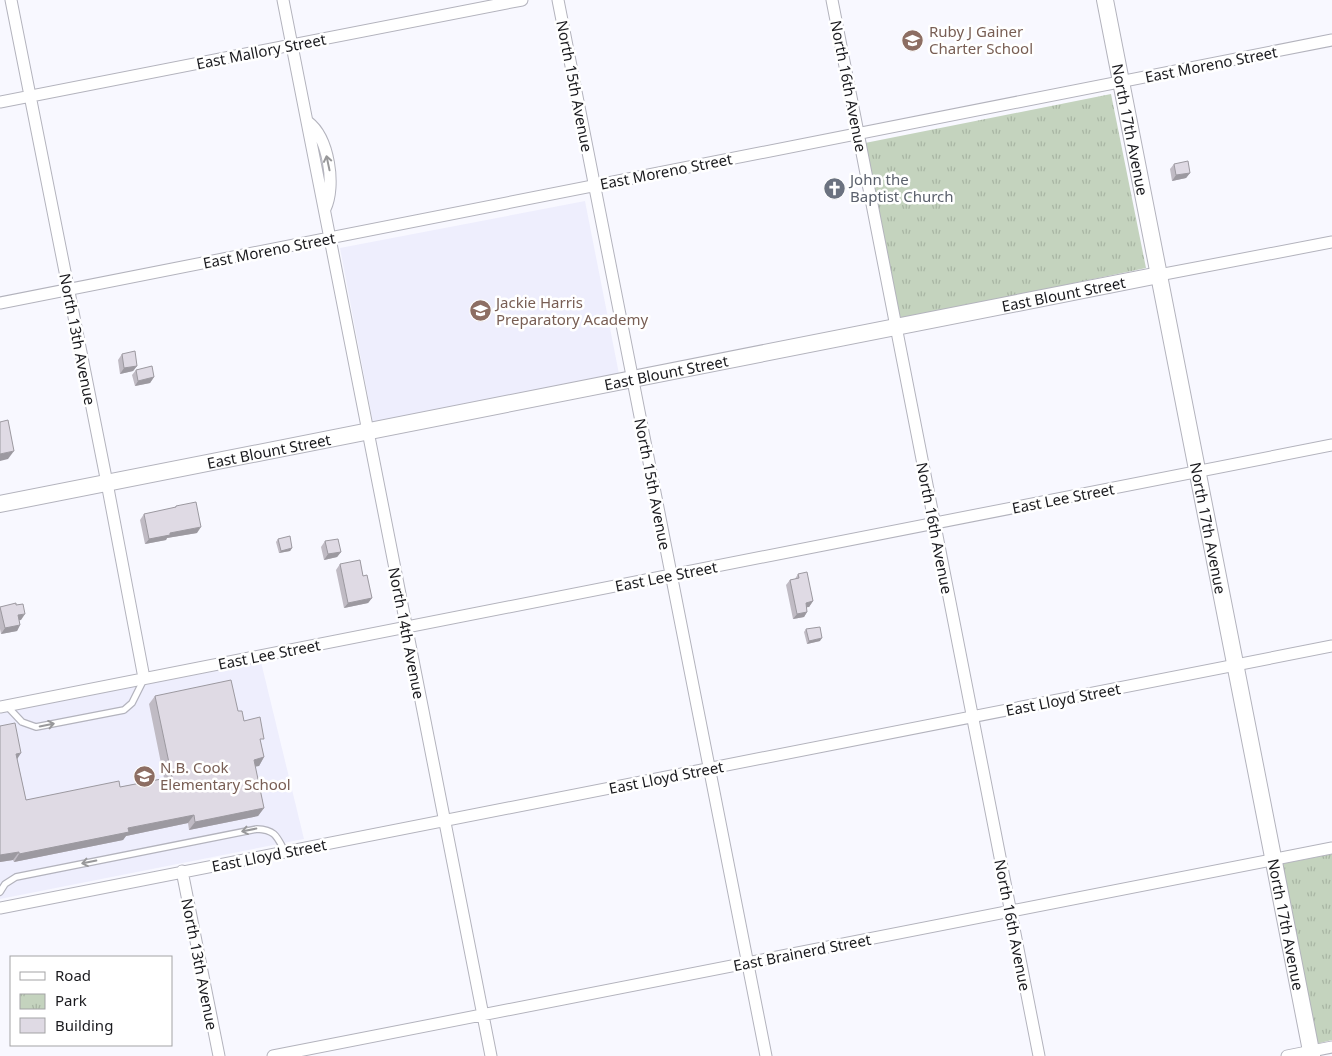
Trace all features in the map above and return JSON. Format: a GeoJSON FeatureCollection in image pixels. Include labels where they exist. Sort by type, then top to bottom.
{"type":"FeatureCollection","features":[{"type":"Feature","properties":{"kind":"street","name":"North 13th Avenue"},"geometry":{"type":"LineString","coordinates":[[11,0],[144,678]]}},
{"type":"Feature","properties":{"kind":"street","name":"North 14th Avenue"},"geometry":{"type":"LineString","coordinates":[[283,0],[307,120],[318,133],[330,168],[329,195],[324,211],[491,1056]]}},
{"type":"Feature","properties":{"kind":"street","name":"East Mallory Street"},"geometry":{"type":"LineString","coordinates":[[0,102],[522,0]]}},
{"type":"Feature","properties":{"kind":"street","name":"North 15th Avenue"},"geometry":{"type":"LineString","coordinates":[[558,0],[766,1056]]}},
{"type":"Feature","properties":{"kind":"street","name":"North 16th Avenue"},"geometry":{"type":"LineString","coordinates":[[832,0],[1039,1056]]}},
{"type":"Feature","properties":{"kind":"street","name":"North 17th Avenue"},"geometry":{"type":"LineString","coordinates":[[1104,0],[1312,1054]]}},
{"type":"Feature","properties":{"kind":"street","name":"East Moreno Street"},"geometry":{"type":"LineString","coordinates":[[0,303],[1332,40]]}},
{"type":"Feature","properties":{"kind":"street","name":"East Blount Street"},"geometry":{"type":"LineString","coordinates":[[0,504],[1332,242]]}},
{"type":"Feature","properties":{"kind":"street","name":"East Lee Street"},"geometry":{"type":"LineString","coordinates":[[3,706],[1332,445]]}},
{"type":"Feature","properties":{"kind":"street","name":"East Lloyd Street"},"geometry":{"type":"LineString","coordinates":[[0,908],[1332,646]]}},
{"type":"Feature","properties":{"kind":"street","name":"East Brainerd Street"},"geometry":{"type":"LineString","coordinates":[[273,1056],[1332,848]]}},
{"type":"Feature","properties":{"kind":"street","name":"North 13th Avenue"},"geometry":{"type":"LineString","coordinates":[[182,872],[219,1056]]}},
{"type":"Feature","properties":{"kind":"street"},"geometry":{"type":"LineString","coordinates":[[1287,1056],[1312,1054],[1332,1047]]}},
{"type":"Feature","properties":{"kind":"lane"},"geometry":{"type":"LineString","coordinates":[[3,706],[22,722],[36,727],[124,710],[132,704],[144,678]]}},
{"type":"Feature","properties":{"kind":"lane"},"geometry":{"type":"LineString","coordinates":[[0,892],[5,884],[16,877],[257,829],[268,830],[277,836],[285,852]]}},
{"type":"Feature","properties":{"kind":"shaded area","name":"Jackie Harris Preparatory Academy"},"geometry":{"type":"Polygon","coordinates":[[[585,201],[619,374],[373,423],[340,248],[585,201]]]}},
{"type":"Feature","properties":{"kind":"shaded area","name":"N.B. Cook Elementary School"},"geometry":{"type":"Polygon","coordinates":[[[261,662],[304,839],[0,899],[0,713],[261,662]]]}},
{"type":"Feature","properties":{"kind":"green space"},"geometry":{"type":"Polygon","coordinates":[[[1111,94],[1146,268],[898,320],[865,143],[1111,94]]]}},
{"type":"Feature","properties":{"kind":"green space"},"geometry":{"type":"Polygon","coordinates":[[[1332,854],[1332,1040],[1316,1044],[1281,864],[1332,854]]]}},
{"type":"Feature","properties":{"kind":"building"},"geometry":{"type":"Polygon","coordinates":[[[1188,161],[1190,173],[1176,175],[1174,164],[1188,161]]]}},
{"type":"Feature","properties":{"kind":"building"},"geometry":{"type":"Polygon","coordinates":[[[135,351],[137,366],[124,368],[122,354],[135,351]]]}},
{"type":"Feature","properties":{"kind":"building"},"geometry":{"type":"Polygon","coordinates":[[[152,366],[154,377],[138,381],[136,370],[152,366]]]}},
{"type":"Feature","properties":{"kind":"building"},"geometry":{"type":"Polygon","coordinates":[[[8,420],[14,451],[0,454],[0,422],[8,420]]]}},
{"type":"Feature","properties":{"kind":"building"},"geometry":{"type":"Polygon","coordinates":[[[196,502],[201,527],[149,539],[144,514],[196,502]]]}},
{"type":"Feature","properties":{"kind":"building"},"geometry":{"type":"Polygon","coordinates":[[[290,536],[292,548],[281,551],[278,539],[290,536]]]}},
{"type":"Feature","properties":{"kind":"building"},"geometry":{"type":"Polygon","coordinates":[[[338,539],[341,552],[328,554],[325,541],[338,539]]]}},
{"type":"Feature","properties":{"kind":"building"},"geometry":{"type":"Polygon","coordinates":[[[360,560],[363,576],[367,575],[372,598],[348,603],[340,564],[360,560]]]}},
{"type":"Feature","properties":{"kind":"building"},"geometry":{"type":"Polygon","coordinates":[[[807,572],[813,601],[806,603],[807,612],[797,614],[790,580],[799,578],[798,574],[807,572]]]}},
{"type":"Feature","properties":{"kind":"building"},"geometry":{"type":"Polygon","coordinates":[[[16,603],[16,605],[23,604],[25,614],[18,615],[20,625],[5,628],[0,607],[16,603]]]}},
{"type":"Feature","properties":{"kind":"building"},"geometry":{"type":"Polygon","coordinates":[[[820,627],[822,638],[809,641],[806,629],[820,627]]]}},
{"type":"Feature","properties":{"kind":"building"},"geometry":{"type":"Polygon","coordinates":[[[231,680],[238,711],[242,711],[244,721],[260,717],[264,739],[260,739],[264,757],[254,760],[264,808],[195,822],[194,815],[128,828],[129,832],[19,854],[19,852],[0,855],[0,726],[15,723],[21,753],[16,754],[26,800],[119,781],[120,787],[172,777],[155,696],[231,680]]]}},
{"type":"Feature","properties":{"kind":"place","name":"Ruby J Gainer Charter School"},"geometry":{"type":"Point","coordinates":[913,40]}},
{"type":"Feature","properties":{"kind":"place","name":"John the Baptist Church"},"geometry":{"type":"Point","coordinates":[834,188]}},
{"type":"Feature","properties":{"kind":"place","name":"Jackie Harris Preparatory Academy"},"geometry":{"type":"Point","coordinates":[480,311]}},
{"type":"Feature","properties":{"kind":"place","name":"N.B. Cook Elementary School"},"geometry":{"type":"Point","coordinates":[144,776]}}]}
